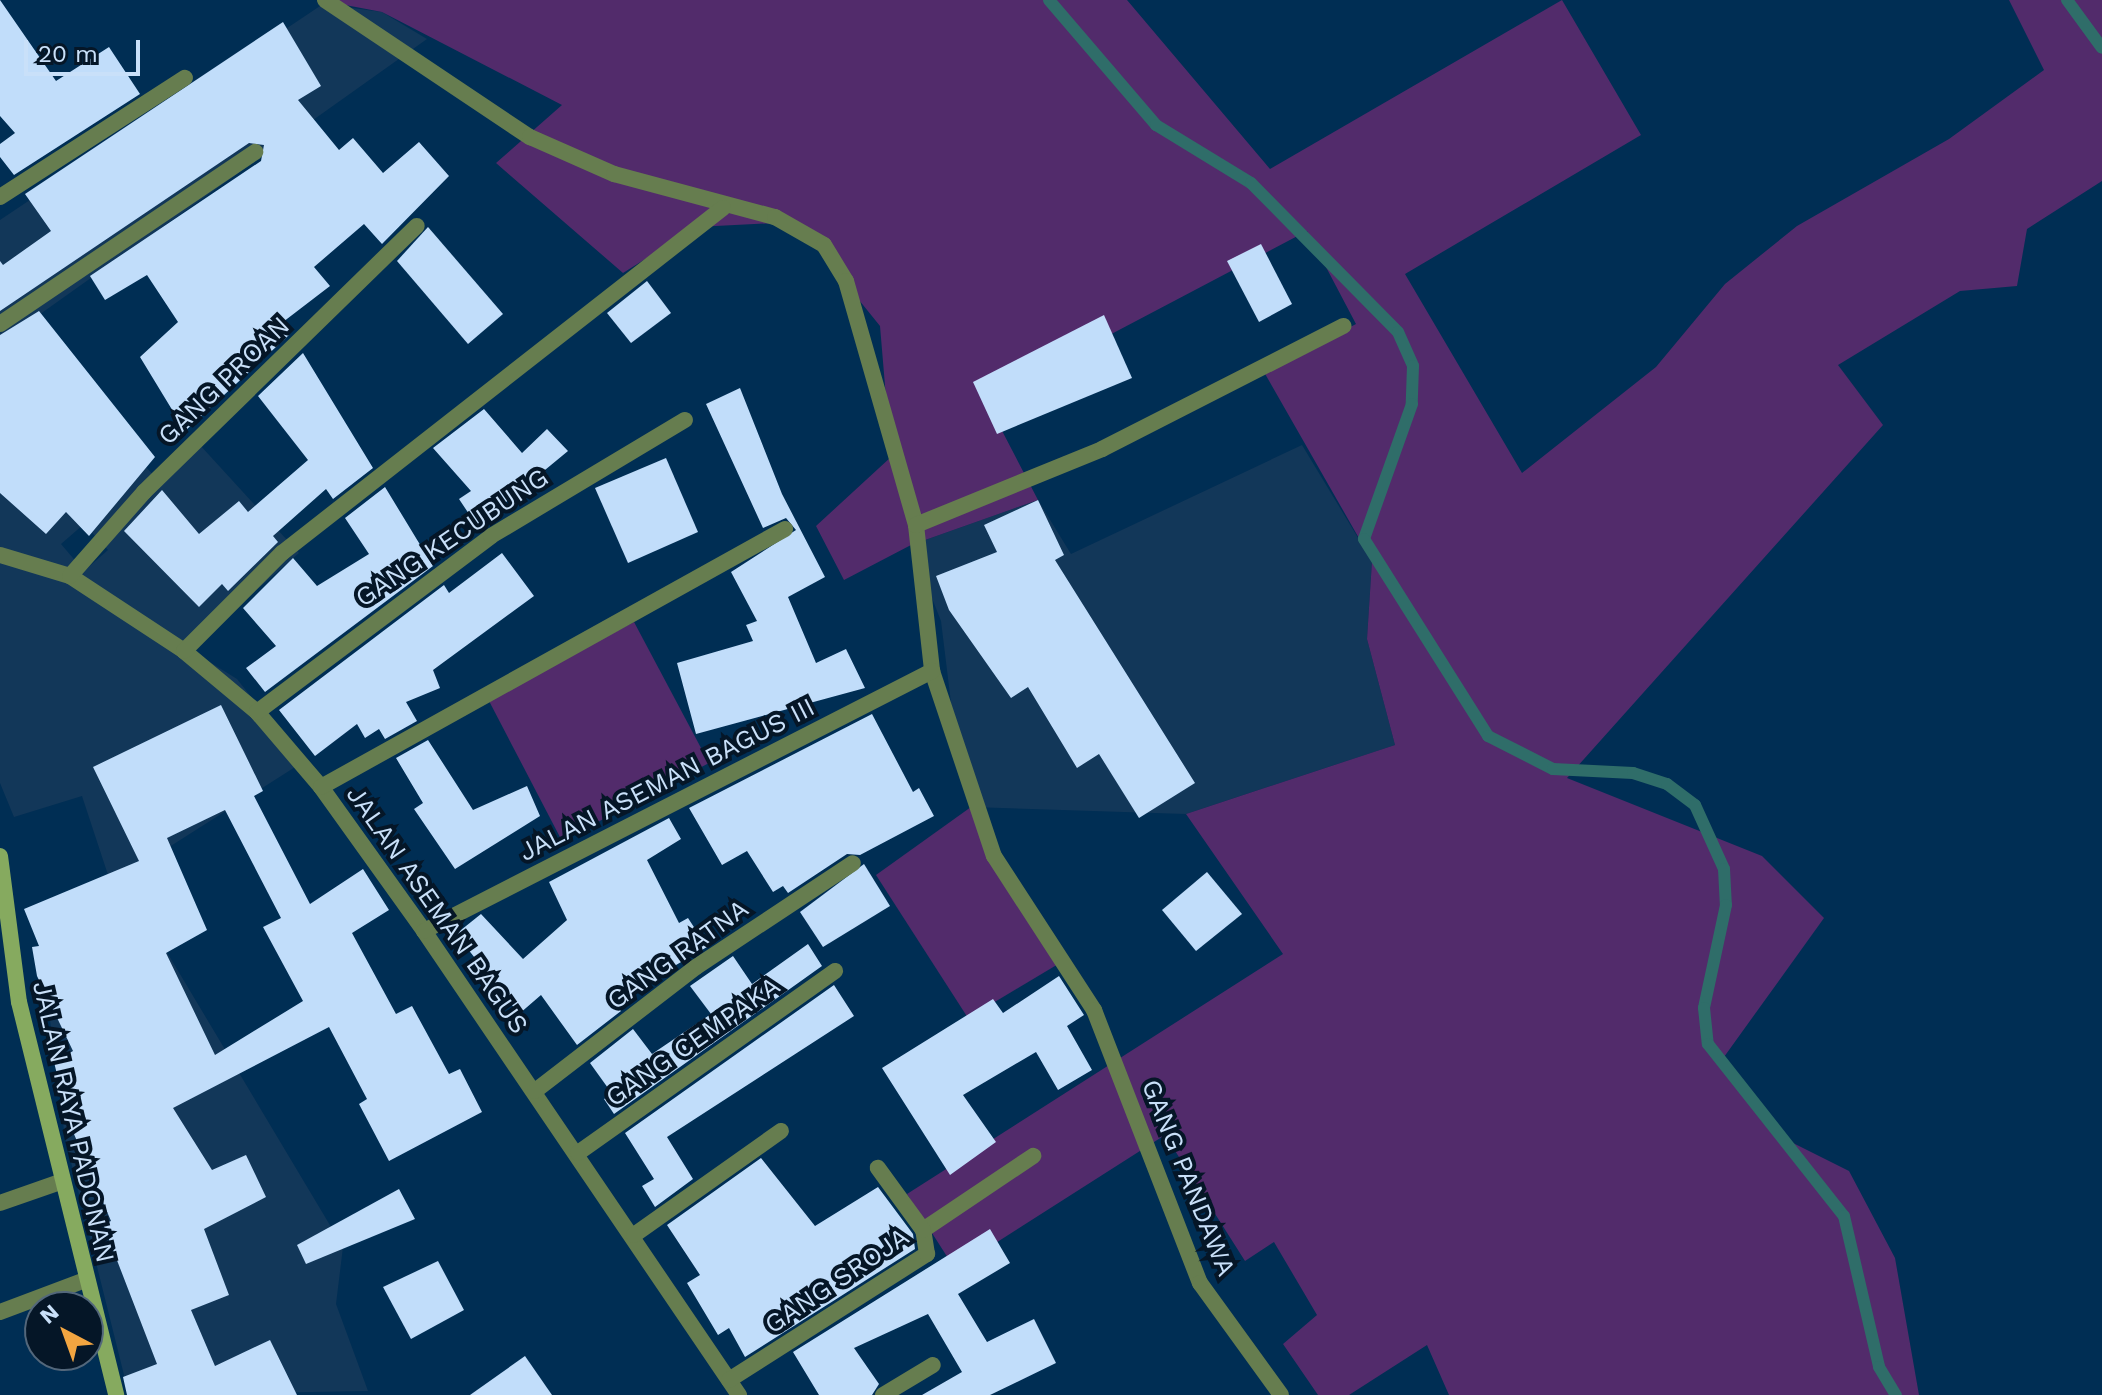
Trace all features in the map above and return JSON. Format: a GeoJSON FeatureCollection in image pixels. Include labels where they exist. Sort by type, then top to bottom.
{"type":"FeatureCollection","features":[{"type":"Feature","properties":{"kind":"main road","name":"JALAN RAYA PADONAN"},"geometry":{"type":"LineString","coordinates":[[0,856],[2,898],[19,1002],[60,1182],[116,1395]]}},
{"type":"Feature","properties":{"kind":"street","name":"GANG PANDAWA"},"geometry":{"type":"LineString","coordinates":[[325,0],[530,137],[614,174],[802,229],[824,245],[846,281],[916,525],[932,671],[994,856],[1094,1010],[1200,1283],[1281,1395]]}},
{"type":"Feature","properties":{"kind":"street"},"geometry":{"type":"LineString","coordinates":[[0,197],[185,78]]}},
{"type":"Feature","properties":{"kind":"street"},"geometry":{"type":"LineString","coordinates":[[0,324],[255,152]]}},
{"type":"Feature","properties":{"kind":"street"},"geometry":{"type":"LineString","coordinates":[[184,651],[282,553],[723,208]]}},
{"type":"Feature","properties":{"kind":"street","name":"GANG PROAN"},"geometry":{"type":"LineString","coordinates":[[70,576],[144,492],[417,226]]}},
{"type":"Feature","properties":{"kind":"street"},"geometry":{"type":"LineString","coordinates":[[916,525],[1102,449],[1343,326]]}},
{"type":"Feature","properties":{"kind":"street","name":"GANG KECUBUNG"},"geometry":{"type":"LineString","coordinates":[[257,712],[491,536],[685,420]]}},
{"type":"Feature","properties":{"kind":"street"},"geometry":{"type":"LineString","coordinates":[[321,787],[785,529]]}},
{"type":"Feature","properties":{"kind":"street","name":"JALAN ASEMAN BAGUS"},"geometry":{"type":"LineString","coordinates":[[0,555],[70,576],[184,651],[257,712],[321,787],[424,931],[634,1235],[739,1395]]}},
{"type":"Feature","properties":{"kind":"street","name":"JALAN ASEMAN BAGUS III"},"geometry":{"type":"LineString","coordinates":[[424,931],[932,671]]}},
{"type":"Feature","properties":{"kind":"street","name":"GANG RATNA"},"geometry":{"type":"LineString","coordinates":[[535,1091],[696,967],[853,863]]}},
{"type":"Feature","properties":{"kind":"street","name":"GANG CEMPAKA"},"geometry":{"type":"LineString","coordinates":[[578,1153],[835,971]]}},
{"type":"Feature","properties":{"kind":"street"},"geometry":{"type":"LineString","coordinates":[[634,1235],[781,1131]]}},
{"type":"Feature","properties":{"kind":"street"},"geometry":{"type":"LineString","coordinates":[[923,1230],[1033,1156]]}},
{"type":"Feature","properties":{"kind":"street","name":"GANG SROJA"},"geometry":{"type":"LineString","coordinates":[[729,1380],[927,1254],[923,1230],[878,1168]]}},
{"type":"Feature","properties":{"kind":"street"},"geometry":{"type":"LineString","coordinates":[[0,1203],[60,1182]]}},
{"type":"Feature","properties":{"kind":"street"},"geometry":{"type":"LineString","coordinates":[[0,1312],[85,1280]]}},
{"type":"Feature","properties":{"kind":"street"},"geometry":{"type":"LineString","coordinates":[[883,1395],[933,1365]]}},
{"type":"Feature","properties":{"kind":"shaded area"},"geometry":{"type":"Polygon","coordinates":[[[319,0],[1127,0],[1270,169],[1562,0],[1641,135],[1405,274],[1522,473],[1656,367],[1725,284],[1797,226],[1949,139],[2044,70],[2009,0],[2102,0],[2102,181],[2027,229],[2017,286],[1960,291],[1838,365],[1883,425],[1567,778],[1762,856],[1824,918],[1724,1057],[1773,1133],[1849,1171],[1895,1258],[1919,1395],[1449,1395],[1427,1345],[1349,1395],[1318,1395],[1283,1344],[1317,1315],[1274,1242],[1245,1261],[1165,1135],[955,1269],[907,1194],[1283,954],[1186,814],[1395,745],[1367,639],[1372,561],[1264,372],[1356,324],[1307,231],[986,400],[1038,500],[911,545],[844,580],[816,526],[891,457],[880,326],[796,222],[696,227],[623,273],[496,163],[562,105],[382,12],[319,0]]]}},
{"type":"Feature","properties":{"kind":"shaded area"},"geometry":{"type":"Polygon","coordinates":[[[323,4],[382,12],[427,39],[22,327],[162,485],[199,444],[299,553],[189,649],[237,679],[303,762],[122,877],[343,1247],[336,1304],[368,1391],[129,1395],[65,1138],[36,910],[111,884],[82,796],[14,817],[0,783],[0,220],[323,4]],[[84,524],[61,544],[84,571],[108,550],[84,524]]]}},
{"type":"Feature","properties":{"kind":"shaded area"},"geometry":{"type":"Polygon","coordinates":[[[1302,445],[1372,561],[1367,639],[1395,745],[1186,814],[971,807],[958,760],[941,621],[911,545],[1038,500],[1071,554],[1302,445]]]}},
{"type":"Feature","properties":{"kind":"shaded area"},"geometry":{"type":"Polygon","coordinates":[[[634,622],[709,763],[562,841],[488,699],[634,622]]]}},
{"type":"Feature","properties":{"kind":"shaded area"},"geometry":{"type":"Polygon","coordinates":[[[971,807],[1065,960],[968,1018],[876,875],[971,807]]]}},
{"type":"Feature","properties":{"kind":"building"},"geometry":{"type":"Polygon","coordinates":[[[0,0],[56,81],[109,47],[140,94],[14,175],[0,157],[0,144],[15,133],[0,116],[0,0]]]}},
{"type":"Feature","properties":{"kind":"building"},"geometry":{"type":"Polygon","coordinates":[[[283,22],[321,86],[298,100],[339,150],[353,138],[383,173],[419,142],[449,176],[382,244],[364,224],[314,267],[330,286],[283,322],[289,335],[185,431],[140,357],[178,322],[147,275],[105,300],[90,276],[261,161],[264,145],[249,143],[0,311],[0,261],[3,265],[51,231],[25,194],[283,22]]]}},
{"type":"Feature","properties":{"kind":"building"},"geometry":{"type":"Polygon","coordinates":[[[428,227],[503,314],[468,344],[397,261],[428,227]]]}},
{"type":"Feature","properties":{"kind":"building"},"geometry":{"type":"Polygon","coordinates":[[[1261,244],[1292,304],[1259,322],[1227,261],[1261,244]]]}},
{"type":"Feature","properties":{"kind":"building"},"geometry":{"type":"Polygon","coordinates":[[[647,281],[671,313],[631,343],[607,313],[647,281]]]}},
{"type":"Feature","properties":{"kind":"building"},"geometry":{"type":"Polygon","coordinates":[[[39,311],[155,457],[89,536],[66,512],[46,534],[0,493],[0,335],[39,311]]]}},
{"type":"Feature","properties":{"kind":"building"},"geometry":{"type":"Polygon","coordinates":[[[1104,315],[1132,378],[997,434],[973,382],[1104,315]]]}},
{"type":"Feature","properties":{"kind":"building"},"geometry":{"type":"Polygon","coordinates":[[[303,353],[373,468],[333,499],[326,489],[273,536],[278,542],[228,591],[222,584],[199,607],[124,531],[162,490],[199,534],[239,501],[248,512],[308,460],[258,396],[303,353]]]}},
{"type":"Feature","properties":{"kind":"building"},"geometry":{"type":"Polygon","coordinates":[[[740,388],[782,494],[825,577],[788,597],[816,663],[846,649],[865,688],[696,734],[677,663],[753,641],[746,625],[757,621],[731,572],[796,530],[786,518],[763,528],[706,404],[740,388]]]}},
{"type":"Feature","properties":{"kind":"building"},"geometry":{"type":"Polygon","coordinates":[[[484,409],[522,453],[547,429],[568,451],[477,526],[459,499],[471,491],[433,448],[484,409]]]}},
{"type":"Feature","properties":{"kind":"building"},"geometry":{"type":"Polygon","coordinates":[[[666,458],[698,532],[628,563],[595,488],[666,458]]]}},
{"type":"Feature","properties":{"kind":"building"},"geometry":{"type":"Polygon","coordinates":[[[385,487],[433,566],[265,692],[246,668],[276,646],[243,608],[293,558],[317,586],[369,554],[345,518],[385,487]]]}},
{"type":"Feature","properties":{"kind":"building"},"geometry":{"type":"Polygon","coordinates":[[[1038,500],[1064,555],[1055,560],[1195,783],[1139,818],[1099,754],[1077,768],[1028,687],[1011,698],[949,610],[936,576],[997,552],[984,525],[1038,500]]]}},
{"type":"Feature","properties":{"kind":"building"},"geometry":{"type":"Polygon","coordinates":[[[502,553],[534,596],[433,670],[440,688],[406,702],[417,721],[385,739],[379,729],[365,738],[357,724],[315,756],[279,710],[444,585],[449,593],[502,553]]]}},
{"type":"Feature","properties":{"kind":"building"},"geometry":{"type":"Polygon","coordinates":[[[221,705],[263,791],[254,796],[310,904],[363,869],[389,910],[352,933],[396,1014],[412,1006],[449,1074],[460,1069],[482,1112],[389,1161],[359,1104],[367,1099],[329,1027],[173,1108],[212,1170],[246,1155],[266,1197],[204,1229],[229,1295],[191,1310],[215,1366],[270,1340],[297,1395],[127,1395],[123,1377],[157,1364],[103,1224],[111,1221],[68,1120],[54,1062],[73,1051],[37,976],[32,947],[39,946],[24,909],[139,861],[93,767],[221,705]],[[225,810],[167,838],[207,930],[166,953],[215,1055],[303,1001],[263,927],[281,918],[225,810]]]}},
{"type":"Feature","properties":{"kind":"building"},"geometry":{"type":"Polygon","coordinates":[[[872,714],[913,792],[919,788],[934,816],[860,855],[847,854],[788,893],[783,886],[773,892],[747,851],[722,865],[689,808],[872,714]]]}},
{"type":"Feature","properties":{"kind":"building"},"geometry":{"type":"Polygon","coordinates":[[[428,740],[473,810],[527,786],[540,816],[455,869],[414,809],[423,803],[396,758],[428,740]]]}},
{"type":"Feature","properties":{"kind":"building"},"geometry":{"type":"Polygon","coordinates":[[[669,818],[681,839],[647,860],[679,923],[688,918],[707,947],[614,1001],[621,1011],[577,1045],[541,995],[519,1014],[456,934],[481,914],[523,959],[567,920],[549,882],[669,818]]]}},
{"type":"Feature","properties":{"kind":"building"},"geometry":{"type":"Polygon","coordinates":[[[864,864],[890,906],[823,947],[800,912],[864,864]]]}},
{"type":"Feature","properties":{"kind":"building"},"geometry":{"type":"Polygon","coordinates":[[[1207,872],[1242,914],[1196,951],[1162,910],[1207,872]]]}},
{"type":"Feature","properties":{"kind":"building"},"geometry":{"type":"Polygon","coordinates":[[[808,944],[822,966],[614,1114],[604,1099],[613,1095],[590,1063],[633,1029],[652,1054],[711,1014],[690,986],[733,956],[752,984],[808,944]]]}},
{"type":"Feature","properties":{"kind":"building"},"geometry":{"type":"Polygon","coordinates":[[[1059,976],[1084,1015],[1067,1026],[1092,1070],[1058,1090],[1036,1052],[963,1095],[996,1142],[950,1175],[882,1068],[993,999],[1003,1013],[1059,976]]]}},
{"type":"Feature","properties":{"kind":"building"},"geometry":{"type":"Polygon","coordinates":[[[834,985],[854,1016],[667,1137],[693,1179],[655,1207],[642,1186],[654,1179],[625,1133],[834,985]]]}},
{"type":"Feature","properties":{"kind":"building"},"geometry":{"type":"Polygon","coordinates":[[[761,1158],[815,1226],[878,1187],[913,1234],[915,1249],[745,1357],[729,1328],[718,1335],[687,1283],[700,1275],[667,1225],[761,1158]]]}},
{"type":"Feature","properties":{"kind":"building"},"geometry":{"type":"Polygon","coordinates":[[[399,1189],[415,1219],[306,1264],[297,1245],[399,1189]]]}},
{"type":"Feature","properties":{"kind":"building"},"geometry":{"type":"Polygon","coordinates":[[[990,1229],[1010,1263],[958,1294],[987,1342],[1034,1319],[1056,1363],[990,1395],[922,1395],[962,1372],[928,1314],[854,1348],[879,1384],[872,1395],[819,1395],[793,1352],[990,1229]]]}},
{"type":"Feature","properties":{"kind":"building"},"geometry":{"type":"Polygon","coordinates":[[[438,1261],[464,1310],[411,1339],[383,1287],[438,1261]]]}},
{"type":"Feature","properties":{"kind":"building"},"geometry":{"type":"Polygon","coordinates":[[[525,1356],[552,1395],[470,1395],[525,1356]]]}},
{"type":"Feature","properties":{"kind":"waterway"},"geometry":{"type":"LineString","coordinates":[[1049,0],[1156,125],[1251,183],[1398,332],[1413,366],[1412,404],[1364,539],[1488,736],[1553,769],[1633,773],[1667,784],[1695,805],[1724,869],[1726,905],[1704,1008],[1708,1044],[1844,1216],[1879,1367],[1896,1395]]}},
{"type":"Feature","properties":{"kind":"waterway"},"geometry":{"type":"LineString","coordinates":[[2067,0],[2102,48]]}}]}
